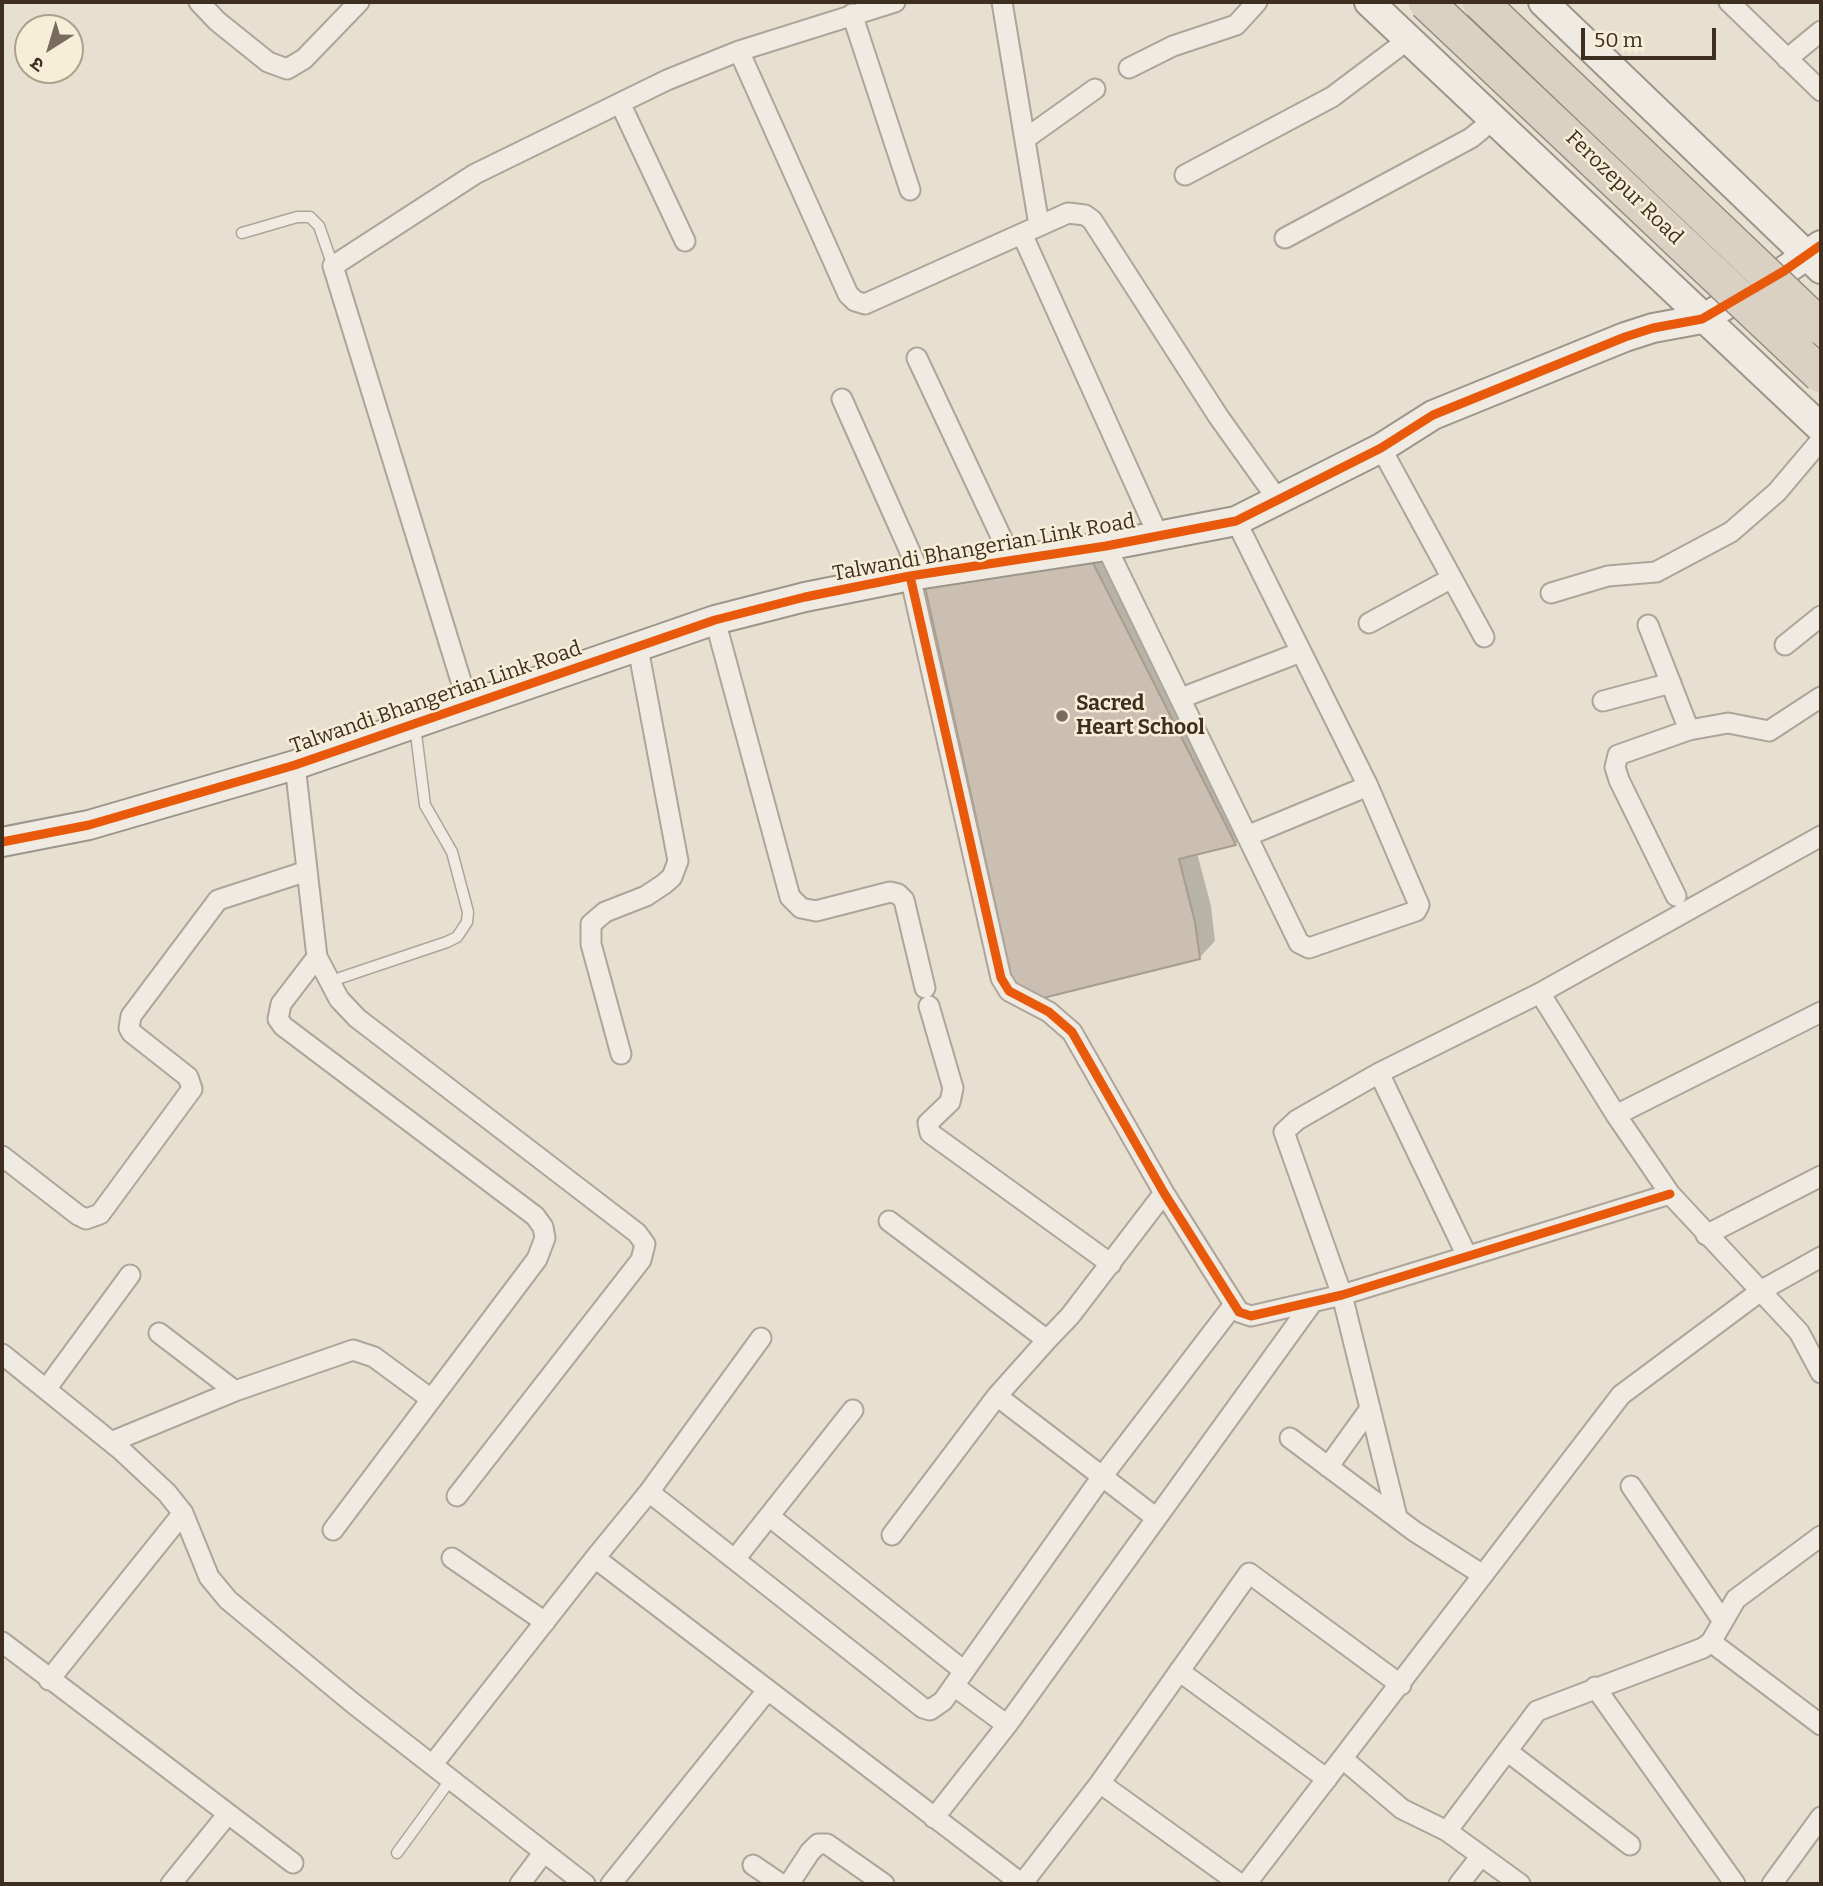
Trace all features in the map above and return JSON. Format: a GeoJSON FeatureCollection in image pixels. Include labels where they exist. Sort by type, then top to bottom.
{"type":"FeatureCollection","features":[{"type":"Feature","properties":{"kind":"highway","name":"Ferozepur Road"},"geometry":{"type":"LineString","coordinates":[[1426,2],[1821,375]]}},
{"type":"Feature","properties":{"kind":"highway","name":"Ferozepur Road"},"geometry":{"type":"LineString","coordinates":[[1480,2],[1821,327]]}},
{"type":"Feature","properties":{"kind":"street"},"geometry":{"type":"LineString","coordinates":[[199,2],[217,21],[258,54],[280,68],[287,69],[304,59],[359,2]]}},
{"type":"Feature","properties":{"kind":"street"},"geometry":{"type":"LineString","coordinates":[[469,707],[333,266],[475,174],[620,103],[739,51],[852,13],[895,2]]}},
{"type":"Feature","properties":{"kind":"street"},"geometry":{"type":"LineString","coordinates":[[1002,2],[1025,139],[1030,229],[1158,535]]}},
{"type":"Feature","properties":{"kind":"street"},"geometry":{"type":"LineString","coordinates":[[1129,68],[1173,46],[1236,24],[1257,2]]}},
{"type":"Feature","properties":{"kind":"street"},"geometry":{"type":"LineString","coordinates":[[1369,2],[1702,319],[1821,428]]}},
{"type":"Feature","properties":{"kind":"street"},"geometry":{"type":"LineString","coordinates":[[1543,2],[1808,260]]}},
{"type":"Feature","properties":{"kind":"street"},"geometry":{"type":"LineString","coordinates":[[1728,2],[1821,91]]}},
{"type":"Feature","properties":{"kind":"street"},"geometry":{"type":"LineString","coordinates":[[852,13],[910,190]]}},
{"type":"Feature","properties":{"kind":"street"},"geometry":{"type":"LineString","coordinates":[[1787,59],[1821,32]]}},
{"type":"Feature","properties":{"kind":"street"},"geometry":{"type":"LineString","coordinates":[[1185,175],[1332,97],[1409,39]]}},
{"type":"Feature","properties":{"kind":"street"},"geometry":{"type":"LineString","coordinates":[[739,51],[848,294],[855,301],[865,304],[1073,212],[1092,220],[1218,416],[1278,500]]}},
{"type":"Feature","properties":{"kind":"street"},"geometry":{"type":"LineString","coordinates":[[1025,139],[1095,89]]}},
{"type":"Feature","properties":{"kind":"street"},"geometry":{"type":"LineString","coordinates":[[620,103],[685,241]]}},
{"type":"Feature","properties":{"kind":"street"},"geometry":{"type":"LineString","coordinates":[[1285,238],[1471,138],[1493,120]]}},
{"type":"Feature","properties":{"kind":"street","name":"Talwandi Bhangerian Link Road"},"geometry":{"type":"LineString","coordinates":[[2,842],[89,825],[295,765],[715,620],[805,597],[915,575],[1106,546],[1236,521],[1381,448],[1433,415],[1625,337],[1653,328],[1702,319],[1808,260]]}},
{"type":"Feature","properties":{"kind":"street"},"geometry":{"type":"LineString","coordinates":[[917,358],[1012,560]]}},
{"type":"Feature","properties":{"kind":"street"},"geometry":{"type":"LineString","coordinates":[[842,399],[915,575],[1001,978],[1009,991],[1067,1025],[1233,1307],[1251,1316],[1312,1303],[1670,1194]]}},
{"type":"Feature","properties":{"kind":"street"},"geometry":{"type":"LineString","coordinates":[[1551,593],[1608,576],[1656,572],[1731,532],[1777,492],[1821,440]]}},
{"type":"Feature","properties":{"kind":"street"},"geometry":{"type":"LineString","coordinates":[[1381,448],[1484,637]]}},
{"type":"Feature","properties":{"kind":"street"},"geometry":{"type":"LineString","coordinates":[[1106,546],[1303,948],[1416,911],[1418,901],[1368,786],[1236,521]]}},
{"type":"Feature","properties":{"kind":"street"},"geometry":{"type":"LineString","coordinates":[[1368,623],[1452,578]]}},
{"type":"Feature","properties":{"kind":"street"},"geometry":{"type":"LineString","coordinates":[[1785,645],[1821,616]]}},
{"type":"Feature","properties":{"kind":"street"},"geometry":{"type":"LineString","coordinates":[[715,620],[790,897],[801,908],[816,911],[890,892],[898,894],[904,900],[927,997],[953,1088],[950,1102],[928,1123],[930,1133],[1111,1264]]}},
{"type":"Feature","properties":{"kind":"street"},"geometry":{"type":"LineString","coordinates":[[1648,625],[1689,730]]}},
{"type":"Feature","properties":{"kind":"street"},"geometry":{"type":"LineString","coordinates":[[621,1054],[591,944],[591,924],[596,918],[664,884],[672,877],[678,860],[638,648]]}},
{"type":"Feature","properties":{"kind":"street"},"geometry":{"type":"LineString","coordinates":[[1181,698],[1301,652]]}},
{"type":"Feature","properties":{"kind":"street"},"geometry":{"type":"LineString","coordinates":[[1603,701],[1671,683]]}},
{"type":"Feature","properties":{"kind":"street"},"geometry":{"type":"LineString","coordinates":[[1676,896],[1619,780],[1615,760],[1626,750],[1689,730],[1739,723],[1769,731],[1821,698]]}},
{"type":"Feature","properties":{"kind":"street"},"geometry":{"type":"LineString","coordinates":[[295,765],[317,957],[328,982],[357,1018],[637,1233],[645,1244],[641,1260],[457,1496]]}},
{"type":"Feature","properties":{"kind":"street"},"geometry":{"type":"LineString","coordinates":[[1247,836],[1368,786]]}},
{"type":"Feature","properties":{"kind":"street"},"geometry":{"type":"LineString","coordinates":[[1397,1517],[1342,1295],[1284,1132],[1297,1120],[1379,1073],[1540,993],[1821,836]]}},
{"type":"Feature","properties":{"kind":"street"},"geometry":{"type":"LineString","coordinates":[[2,1156],[78,1214],[93,1218],[100,1214],[192,1089],[188,1077],[132,1033],[128,1022],[131,1016],[218,900],[307,871]]}},
{"type":"Feature","properties":{"kind":"street"},"geometry":{"type":"LineString","coordinates":[[317,957],[281,1004],[278,1019],[283,1026],[535,1216],[543,1227],[545,1238],[537,1259],[333,1530]]}},
{"type":"Feature","properties":{"kind":"street"},"geometry":{"type":"LineString","coordinates":[[1540,993],[1615,1115],[1670,1194],[1706,1236],[1762,1290],[1805,1340],[1821,1373]]}},
{"type":"Feature","properties":{"kind":"street"},"geometry":{"type":"LineString","coordinates":[[1615,1115],[1821,1012]]}},
{"type":"Feature","properties":{"kind":"street"},"geometry":{"type":"LineString","coordinates":[[1379,1073],[1467,1256]]}},
{"type":"Feature","properties":{"kind":"street"},"geometry":{"type":"LineString","coordinates":[[1706,1236],[1821,1176]]}},
{"type":"Feature","properties":{"kind":"street"},"geometry":{"type":"LineString","coordinates":[[892,1535],[997,1396],[1111,1264],[1164,1193]]}},
{"type":"Feature","properties":{"kind":"street"},"geometry":{"type":"LineString","coordinates":[[889,1222],[1047,1340]]}},
{"type":"Feature","properties":{"kind":"street"},"geometry":{"type":"LineString","coordinates":[[1246,1884],[1621,1395],[1762,1290],[1821,1257]]}},
{"type":"Feature","properties":{"kind":"street"},"geometry":{"type":"LineString","coordinates":[[47,1388],[130,1275]]}},
{"type":"Feature","properties":{"kind":"street"},"geometry":{"type":"LineString","coordinates":[[933,1818],[1007,1725],[1312,1303]]}},
{"type":"Feature","properties":{"kind":"street"},"geometry":{"type":"LineString","coordinates":[[649,1492],[923,1708],[936,1708],[1101,1478],[1233,1307]]}},
{"type":"Feature","properties":{"kind":"street"},"geometry":{"type":"LineString","coordinates":[[159,1333],[235,1391]]}},
{"type":"Feature","properties":{"kind":"street"},"geometry":{"type":"LineString","coordinates":[[433,1764],[649,1492],[761,1338]]}},
{"type":"Feature","properties":{"kind":"street"},"geometry":{"type":"LineString","coordinates":[[111,1442],[235,1391],[354,1350],[374,1357],[431,1399]]}},
{"type":"Feature","properties":{"kind":"street"},"geometry":{"type":"LineString","coordinates":[[2,1353],[153,1478],[183,1513],[209,1577],[220,1593],[585,1884]]}},
{"type":"Feature","properties":{"kind":"street"},"geometry":{"type":"LineString","coordinates":[[997,1396],[1155,1517]]}},
{"type":"Feature","properties":{"kind":"street"},"geometry":{"type":"LineString","coordinates":[[734,1559],[853,1410]]}},
{"type":"Feature","properties":{"kind":"street"},"geometry":{"type":"LineString","coordinates":[[1328,1467],[1369,1410]]}},
{"type":"Feature","properties":{"kind":"street"},"geometry":{"type":"LineString","coordinates":[[1290,1438],[1397,1517],[1483,1575]]}},
{"type":"Feature","properties":{"kind":"street"},"geometry":{"type":"LineString","coordinates":[[1631,1486],[1722,1620]]}},
{"type":"Feature","properties":{"kind":"street"},"geometry":{"type":"LineString","coordinates":[[49,1679],[183,1513]]}},
{"type":"Feature","properties":{"kind":"street"},"geometry":{"type":"LineString","coordinates":[[769,1516],[959,1679],[1007,1725]]}},
{"type":"Feature","properties":{"kind":"street"},"geometry":{"type":"LineString","coordinates":[[1447,1831],[1537,1711],[1703,1648],[1711,1642],[1737,1599],[1821,1536]]}},
{"type":"Feature","properties":{"kind":"street"},"geometry":{"type":"LineString","coordinates":[[452,1558],[545,1622]]}},
{"type":"Feature","properties":{"kind":"street"},"geometry":{"type":"LineString","coordinates":[[596,1558],[766,1692],[1022,1884],[1100,1783],[1249,1573],[1401,1685]]}},
{"type":"Feature","properties":{"kind":"street"},"geometry":{"type":"LineString","coordinates":[[2,1642],[293,1864]]}},
{"type":"Feature","properties":{"kind":"street"},"geometry":{"type":"LineString","coordinates":[[1711,1642],[1821,1725]]}},
{"type":"Feature","properties":{"kind":"street"},"geometry":{"type":"LineString","coordinates":[[1180,1671],[1327,1779]]}},
{"type":"Feature","properties":{"kind":"street"},"geometry":{"type":"LineString","coordinates":[[1595,1687],[1735,1884]]}},
{"type":"Feature","properties":{"kind":"street"},"geometry":{"type":"LineString","coordinates":[[611,1884],[766,1692]]}},
{"type":"Feature","properties":{"kind":"street"},"geometry":{"type":"LineString","coordinates":[[1507,1751],[1630,1845]]}},
{"type":"Feature","properties":{"kind":"street"},"geometry":{"type":"LineString","coordinates":[[1343,1759],[1402,1809],[1447,1831],[1520,1884]]}},
{"type":"Feature","properties":{"kind":"street"},"geometry":{"type":"LineString","coordinates":[[1100,1783],[1240,1884]]}},
{"type":"Feature","properties":{"kind":"street"},"geometry":{"type":"LineString","coordinates":[[171,1884],[227,1815]]}},
{"type":"Feature","properties":{"kind":"street"},"geometry":{"type":"LineString","coordinates":[[1772,1884],[1821,1817]]}},
{"type":"Feature","properties":{"kind":"street"},"geometry":{"type":"LineString","coordinates":[[789,1884],[810,1852],[818,1844],[827,1844],[884,1884]]}},
{"type":"Feature","properties":{"kind":"street"},"geometry":{"type":"LineString","coordinates":[[520,1884],[544,1852]]}},
{"type":"Feature","properties":{"kind":"street"},"geometry":{"type":"LineString","coordinates":[[1459,1884],[1481,1856]]}},
{"type":"Feature","properties":{"kind":"street"},"geometry":{"type":"LineString","coordinates":[[753,1865],[780,1884]]}},
{"type":"Feature","properties":{"kind":"lane"},"geometry":{"type":"LineString","coordinates":[[242,233],[297,217],[310,217],[319,226],[333,266]]}},
{"type":"Feature","properties":{"kind":"lane"},"geometry":{"type":"LineString","coordinates":[[328,982],[447,942],[457,937],[467,922],[468,912],[452,852],[425,804],[415,725]]}},
{"type":"Feature","properties":{"kind":"lane"},"geometry":{"type":"LineString","coordinates":[[397,1853],[451,1779]]}},
{"type":"Feature","properties":{"kind":"building","name":"Sacred Heart School"},"geometry":{"type":"Polygon","coordinates":[[[1093,563],[1236,845],[1179,859],[1195,922],[1200,959],[1039,999],[1012,980],[925,587],[1093,563]]]}},
{"type":"Feature","properties":{"kind":"cycle path"},"geometry":{"type":"LineString","coordinates":[[2,842],[89,825],[295,765],[715,620],[805,597],[910,576],[1106,546],[1236,521],[1381,448],[1433,415],[1625,337],[1653,328],[1702,319],[1784,271],[1821,245]]}},
{"type":"Feature","properties":{"kind":"cycle path"},"geometry":{"type":"LineString","coordinates":[[910,576],[1001,978],[1009,991],[1049,1012],[1072,1032],[1164,1193],[1239,1312],[1251,1316],[1342,1295],[1670,1194]]}},
{"type":"Feature","properties":{"kind":"place","name":"Sacred Heart School"},"geometry":{"type":"Point","coordinates":[1062,716]}}]}
